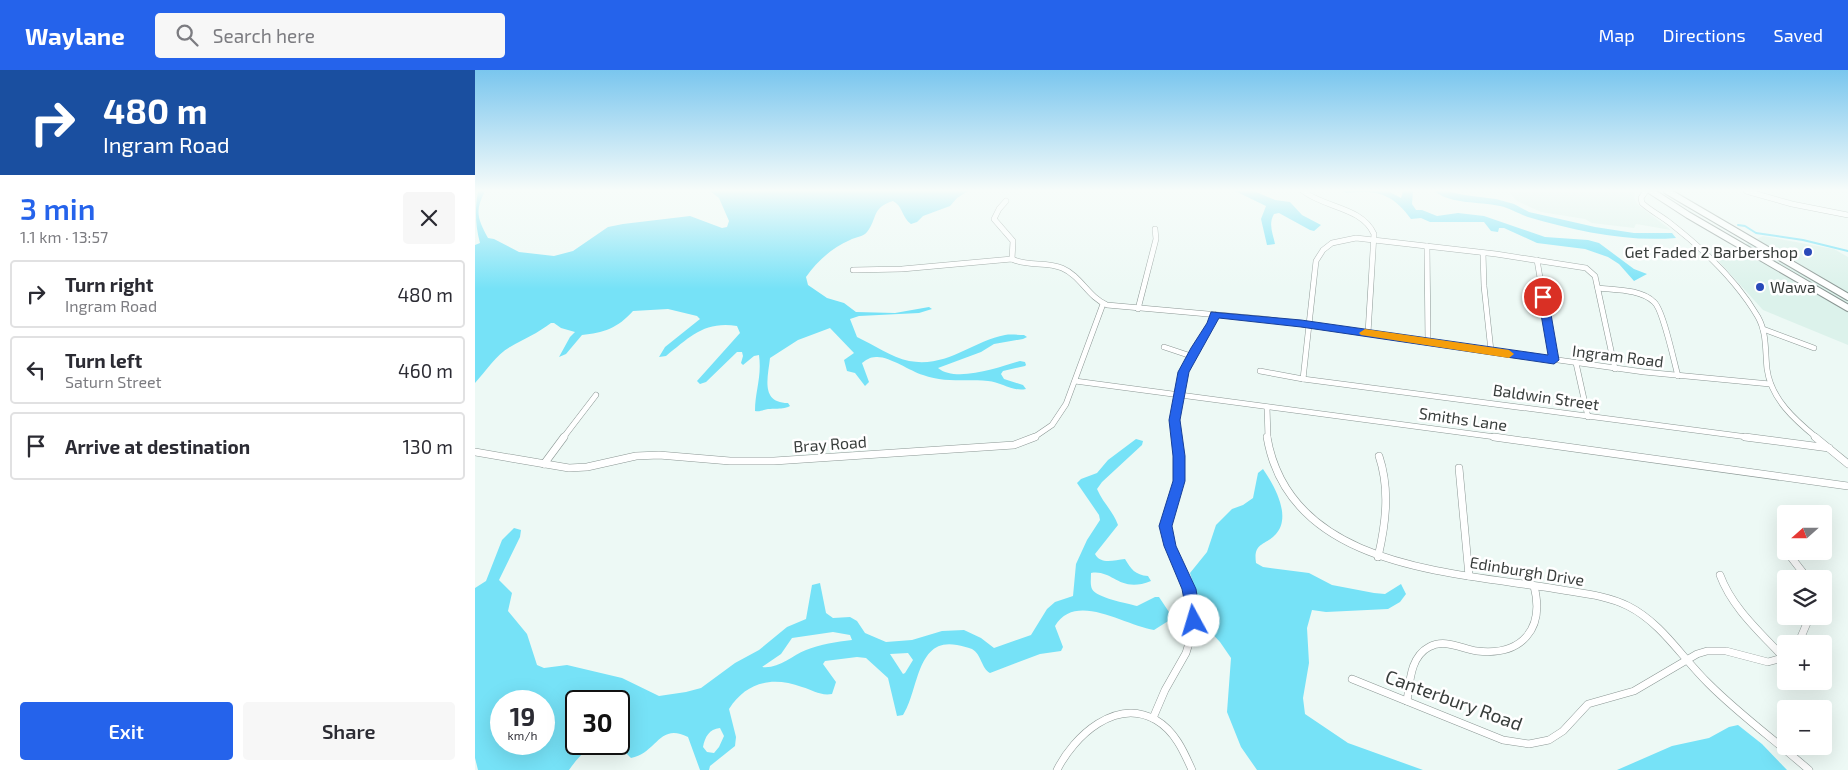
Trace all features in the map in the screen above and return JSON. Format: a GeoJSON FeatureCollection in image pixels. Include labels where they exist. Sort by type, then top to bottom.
{"type":"FeatureCollection","features":[{"type":"Feature","properties":{"kind":"main road"},"geometry":{"type":"LineString","coordinates":[[1705,224],[1848,308]]}},
{"type":"Feature","properties":{"kind":"main road"},"geometry":{"type":"LineString","coordinates":[[1722,224],[1848,297]]}},
{"type":"Feature","properties":{"kind":"main road"},"geometry":{"type":"LineString","coordinates":[[1762,258],[1771,253]]}},
{"type":"Feature","properties":{"kind":"street"},"geometry":{"type":"LineString","coordinates":[[995,224],[1013,241],[1012,259]]}},
{"type":"Feature","properties":{"kind":"street"},"geometry":{"type":"LineString","coordinates":[[1368,224],[1372,228],[1373,239],[1368,333]]}},
{"type":"Feature","properties":{"kind":"street"},"geometry":{"type":"LineString","coordinates":[[1670,224],[1718,269],[1750,305],[1763,329],[1770,384],[1780,401],[1787,410],[1848,464]]}},
{"type":"Feature","properties":{"kind":"street"},"geometry":{"type":"LineString","coordinates":[[1138,309],[1156,239],[1155,229]]}},
{"type":"Feature","properties":{"kind":"street"},"geometry":{"type":"LineString","coordinates":[[1303,379],[1315,267],[1322,250],[1330,244],[1344,239],[1373,239],[1586,268],[1594,274],[1615,369]]}},
{"type":"Feature","properties":{"kind":"street"},"geometry":{"type":"LineString","coordinates":[[1427,246],[1428,342]]}},
{"type":"Feature","properties":{"kind":"street"},"geometry":{"type":"LineString","coordinates":[[1483,253],[1491,351]]}},
{"type":"Feature","properties":{"kind":"street"},"geometry":{"type":"LineString","coordinates":[[853,270],[902,269],[1012,259],[1019,262],[1063,268],[1072,273],[1095,300],[1103,304]]}},
{"type":"Feature","properties":{"kind":"street"},"geometry":{"type":"LineString","coordinates":[[1537,260],[1554,360]]}},
{"type":"Feature","properties":{"kind":"street"},"geometry":{"type":"LineString","coordinates":[[1597,288],[1640,294],[1655,302],[1660,313],[1678,376]]}},
{"type":"Feature","properties":{"kind":"street","name":"Ingram Road"},"geometry":{"type":"LineString","coordinates":[[1103,304],[1138,309],[1215,314],[1308,324],[1615,369],[1770,384]]}},
{"type":"Feature","properties":{"kind":"street","name":"Bray Road"},"geometry":{"type":"LineString","coordinates":[[475,452],[577,468],[636,456],[659,455],[730,462],[773,462],[1015,445],[1033,440],[1051,427],[1064,410],[1103,304]]}},
{"type":"Feature","properties":{"kind":"street"},"geometry":{"type":"LineString","coordinates":[[1153,718],[1165,690],[1191,641],[1194,621],[1189,589],[1170,546],[1165,526],[1179,481],[1179,456],[1175,420],[1184,372],[1191,356],[1212,324],[1215,314]]}},
{"type":"Feature","properties":{"kind":"street"},"geometry":{"type":"LineString","coordinates":[[1763,329],[1814,348]]}},
{"type":"Feature","properties":{"kind":"street"},"geometry":{"type":"LineString","coordinates":[[1164,347],[1191,356]]}},
{"type":"Feature","properties":{"kind":"street"},"geometry":{"type":"LineString","coordinates":[[1576,363],[1588,417]]}},
{"type":"Feature","properties":{"kind":"street","name":"Baldwin Street"},"geometry":{"type":"LineString","coordinates":[[1260,371],[1303,379],[1829,448]]}},
{"type":"Feature","properties":{"kind":"street","name":"Smiths Lane"},"geometry":{"type":"LineString","coordinates":[[1075,382],[1848,486]]}},
{"type":"Feature","properties":{"kind":"street"},"geometry":{"type":"LineString","coordinates":[[544,464],[595,395]]}},
{"type":"Feature","properties":{"kind":"street","name":"Edinburgh Drive"},"geometry":{"type":"LineString","coordinates":[[1267,407],[1267,446],[1274,467],[1286,488],[1324,528],[1350,545],[1378,557],[1413,567],[1599,596],[1627,606],[1657,626],[1686,661],[1711,685],[1809,770]]}},
{"type":"Feature","properties":{"kind":"street"},"geometry":{"type":"LineString","coordinates":[[1378,557],[1383,540],[1385,510],[1385,479],[1379,456]]}},
{"type":"Feature","properties":{"kind":"street"},"geometry":{"type":"LineString","coordinates":[[1459,468],[1469,576]]}},
{"type":"Feature","properties":{"kind":"street"},"geometry":{"type":"LineString","coordinates":[[1793,560],[1801,570]]}},
{"type":"Feature","properties":{"kind":"street"},"geometry":{"type":"LineString","coordinates":[[1719,575],[1731,598],[1777,649]]}},
{"type":"Feature","properties":{"kind":"street"},"geometry":{"type":"LineString","coordinates":[[1407,701],[1417,658],[1428,647],[1441,643],[1489,652],[1510,648],[1525,639],[1537,618],[1538,602],[1535,586]]}},
{"type":"Feature","properties":{"kind":"street","name":"Canterbury Road"},"geometry":{"type":"LineString","coordinates":[[1352,680],[1503,740],[1516,743],[1538,743],[1563,732],[1575,716],[1588,704],[1634,690],[1697,654],[1715,649],[1751,660],[1777,661]]}},
{"type":"Feature","properties":{"kind":"street"},"geometry":{"type":"LineString","coordinates":[[1057,770],[1071,744],[1096,725],[1127,714],[1144,715],[1153,718],[1173,735],[1187,757],[1192,770]]}},
{"type":"Feature","properties":{"kind":"shaded area"},"geometry":{"type":"Polygon","coordinates":[[[1598,224],[1663,224],[1671,230],[1636,224],[1634,228],[1598,224]]]}},
{"type":"Feature","properties":{"kind":"shaded area"},"geometry":{"type":"Polygon","coordinates":[[[1763,236],[1834,249],[1848,257],[1848,345],[1763,310],[1716,258],[1763,236]]]}},
{"type":"Feature","properties":{"kind":"water"},"geometry":{"type":"Polygon","coordinates":[[[477,224],[481,224],[488,238],[494,239],[519,252],[554,256],[573,251],[608,227],[626,224],[710,224],[722,228],[727,227],[728,224],[872,224],[865,234],[837,247],[825,256],[806,277],[808,285],[827,298],[844,303],[856,312],[895,313],[929,307],[932,309],[919,313],[859,316],[850,319],[857,337],[889,354],[909,361],[936,361],[993,338],[1007,335],[1024,335],[1027,337],[994,344],[981,352],[938,368],[946,372],[967,374],[990,370],[1020,361],[1025,362],[1025,366],[1003,371],[1001,374],[1004,379],[1023,385],[1026,389],[1016,389],[988,381],[947,380],[931,377],[881,357],[870,358],[862,363],[869,382],[865,386],[855,373],[847,371],[844,360],[854,353],[830,328],[798,340],[770,358],[767,381],[769,394],[773,399],[788,403],[790,406],[755,411],[760,370],[759,355],[754,356],[743,365],[741,363],[742,352],[737,352],[706,382],[700,384],[697,381],[740,333],[737,326],[725,325],[706,328],[690,337],[666,356],[659,357],[665,347],[700,319],[697,316],[668,309],[633,311],[622,322],[610,329],[582,335],[566,354],[559,357],[570,337],[575,332],[551,323],[505,350],[475,383],[475,245],[480,243],[477,224]]]}},
{"type":"Feature","properties":{"kind":"water"},"geometry":{"type":"Polygon","coordinates":[[[1262,224],[1271,224],[1275,244],[1267,245],[1262,224]]]}},
{"type":"Feature","properties":{"kind":"water"},"geometry":{"type":"Polygon","coordinates":[[[1298,224],[1321,225],[1314,231],[1298,224]]]}},
{"type":"Feature","properties":{"kind":"water"},"geometry":{"type":"Polygon","coordinates":[[[1485,224],[1506,224],[1545,237],[1588,240],[1599,243],[1634,269],[1647,274],[1634,281],[1619,264],[1608,257],[1585,249],[1537,243],[1504,228],[1499,228],[1498,232],[1491,231],[1485,224]]]}},
{"type":"Feature","properties":{"kind":"water"},"geometry":{"type":"Polygon","coordinates":[[[1553,224],[1580,224],[1634,233],[1672,233],[1676,238],[1620,237],[1553,224]]]}},
{"type":"Feature","properties":{"kind":"water"},"geometry":{"type":"Polygon","coordinates":[[[1136,439],[1143,441],[1142,445],[1102,482],[1097,489],[1118,525],[1095,554],[1104,561],[1125,559],[1134,571],[1148,576],[1151,581],[1131,585],[1105,574],[1091,573],[1091,587],[1095,592],[1106,598],[1137,606],[1155,597],[1159,597],[1173,618],[1154,630],[1101,613],[1075,611],[1064,616],[1055,626],[1063,647],[1061,651],[1040,654],[990,673],[972,649],[957,645],[944,645],[934,649],[926,657],[908,705],[903,715],[897,716],[888,678],[866,658],[857,657],[825,661],[823,664],[836,682],[832,694],[820,693],[780,682],[761,684],[743,693],[729,709],[736,737],[735,746],[710,766],[709,770],[700,770],[688,737],[678,733],[664,736],[640,755],[631,758],[628,755],[630,755],[630,690],[565,690],[565,755],[581,755],[569,770],[478,770],[475,758],[475,588],[486,581],[502,540],[514,528],[521,530],[520,537],[499,580],[512,593],[508,611],[527,634],[537,665],[544,668],[567,665],[622,678],[659,696],[701,688],[735,663],[759,650],[787,627],[806,619],[812,585],[820,583],[826,613],[833,618],[850,617],[857,621],[865,633],[886,642],[912,640],[942,631],[964,630],[981,638],[994,648],[1031,635],[1047,609],[1055,602],[1073,596],[1076,564],[1087,540],[1100,520],[1099,515],[1077,483],[1081,479],[1097,473],[1108,460],[1136,439]],[[833,632],[792,638],[781,654],[762,667],[774,666],[817,646],[852,640],[850,635],[833,632]],[[908,653],[890,654],[903,674],[913,660],[908,653]],[[720,728],[708,734],[703,747],[707,752],[714,753],[719,747],[724,736],[720,728]]]}},
{"type":"Feature","properties":{"kind":"water"},"geometry":{"type":"Polygon","coordinates":[[[1263,469],[1280,501],[1282,518],[1276,534],[1256,551],[1256,563],[1263,567],[1309,573],[1332,585],[1374,593],[1385,594],[1401,584],[1406,594],[1400,602],[1388,609],[1326,612],[1312,610],[1307,628],[1309,663],[1303,698],[1305,714],[1348,743],[1423,770],[1257,770],[1241,747],[1227,712],[1231,658],[1220,642],[1203,624],[1200,605],[1190,573],[1207,552],[1216,525],[1232,509],[1243,505],[1253,498],[1258,473],[1263,469]]]}},
{"type":"Feature","properties":{"kind":"water"},"geometry":{"type":"Polygon","coordinates":[[[1738,725],[1762,744],[1787,770],[1617,770],[1672,746],[1709,738],[1729,727],[1738,725]]]}},
{"type":"Feature","properties":{"kind":"waterway"},"geometry":{"type":"LineString","coordinates":[[1738,225],[1745,226],[1756,233],[1803,240],[1848,251]]}},
{"type":"Feature","properties":{"kind":"slow traffic"},"geometry":{"type":"LineString","coordinates":[[1365,333],[1509,354]]}},
{"type":"Feature","properties":{"kind":"place","name":"Get Faded 2 Barbershop"},"geometry":{"type":"Point","coordinates":[1808,252]}},
{"type":"Feature","properties":{"kind":"place","name":"Wawa"},"geometry":{"type":"Point","coordinates":[1760,287]}},
{"type":"Feature","properties":{"kind":"route"},"geometry":{"type":"LineString","coordinates":[[1194,621],[1189,589],[1170,546],[1165,526],[1179,481],[1180,471],[1175,420],[1177,400],[1182,386],[1185,366],[1212,324],[1215,314],[1301,323],[1554,360],[1543,297]]}}]}
